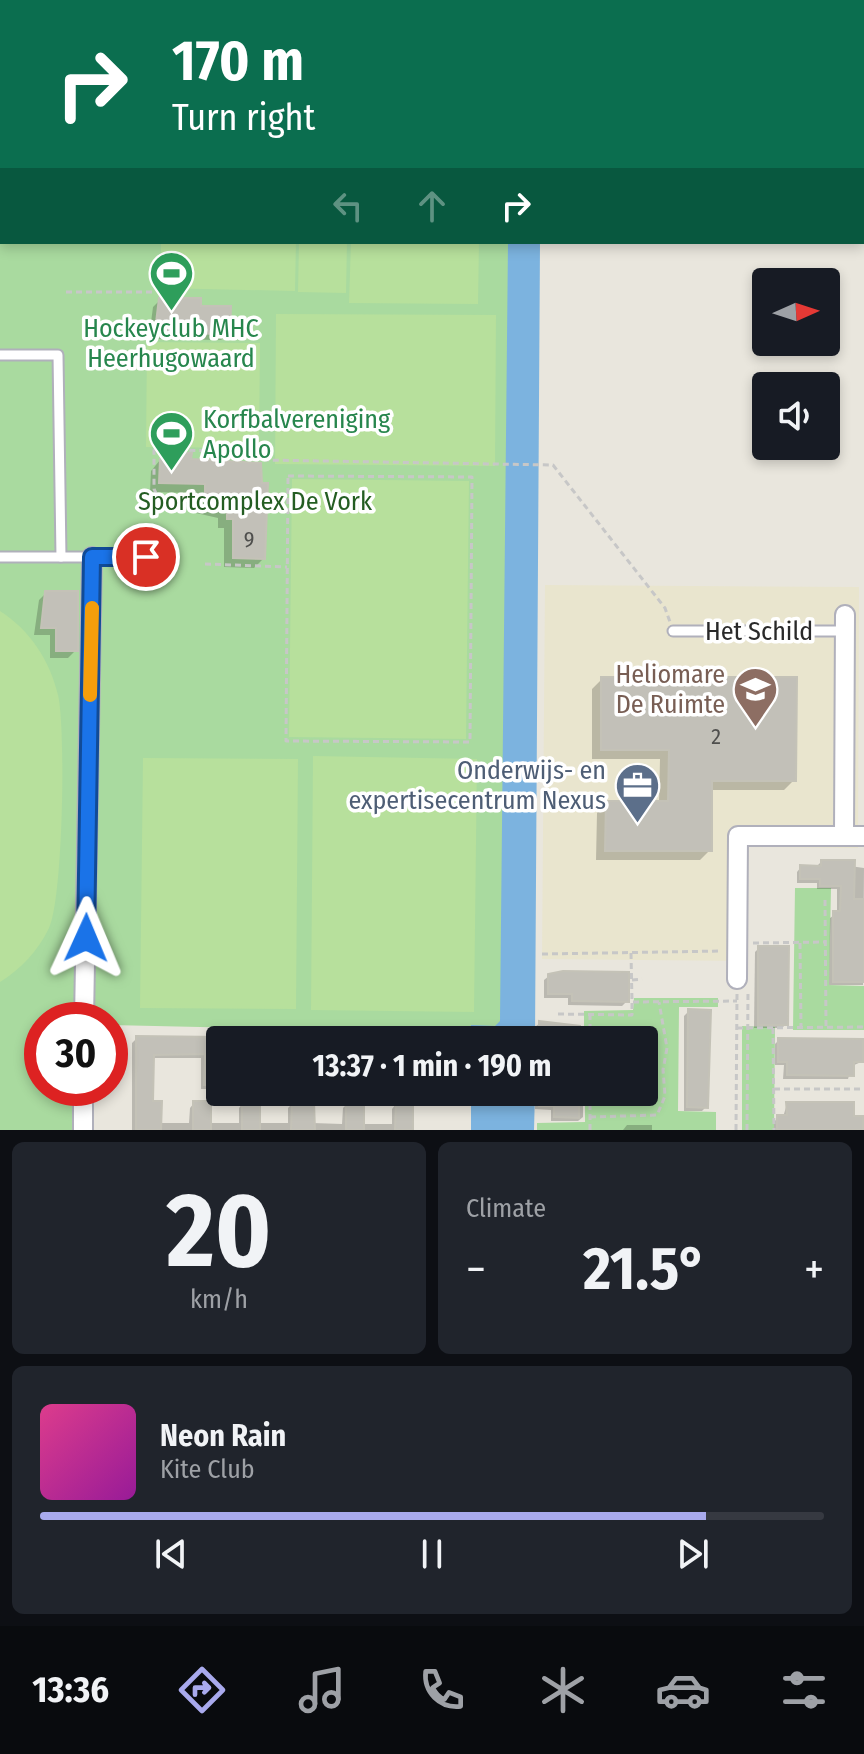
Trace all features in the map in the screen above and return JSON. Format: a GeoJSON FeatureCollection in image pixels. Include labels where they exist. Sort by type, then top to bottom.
{"type":"FeatureCollection","features":[{"type":"Feature","properties":{"kind":"street"},"geometry":{"type":"LineString","coordinates":[[84,1002],[92,557]]}},
{"type":"Feature","properties":{"kind":"street","name":"Het Schild"},"geometry":{"type":"LineString","coordinates":[[844,836],[845,623]]}},
{"type":"Feature","properties":{"kind":"street"},"geometry":{"type":"LineString","coordinates":[[737,979],[738,836],[864,836]]}},
{"type":"Feature","properties":{"kind":"street"},"geometry":{"type":"LineString","coordinates":[[83,1106],[83,1130]]}},
{"type":"Feature","properties":{"kind":"lane"},"geometry":{"type":"LineString","coordinates":[[0,355],[58,355],[61,557]]}},
{"type":"Feature","properties":{"kind":"lane"},"geometry":{"type":"LineString","coordinates":[[0,557],[146,557],[161,564]]}},
{"type":"Feature","properties":{"kind":"lane","name":"Het Schild"},"geometry":{"type":"LineString","coordinates":[[673,631],[845,623]]}},
{"type":"Feature","properties":{"kind":"path"},"geometry":{"type":"LineString","coordinates":[[66,292],[154,292]]}},
{"type":"Feature","properties":{"kind":"path"},"geometry":{"type":"LineString","coordinates":[[161,503],[154,489],[154,450],[262,451],[265,460],[553,465],[665,608],[673,631]]}},
{"type":"Feature","properties":{"kind":"path"},"geometry":{"type":"LineString","coordinates":[[288,476],[472,477],[470,742],[286,741],[287,567],[288,476]]}},
{"type":"Feature","properties":{"kind":"path"},"geometry":{"type":"LineString","coordinates":[[205,564],[287,567]]}},
{"type":"Feature","properties":{"kind":"path"},"geometry":{"type":"LineString","coordinates":[[825,900],[826,1027]]}},
{"type":"Feature","properties":{"kind":"path"},"geometry":{"type":"LineString","coordinates":[[774,933],[774,943]]}},
{"type":"Feature","properties":{"kind":"path"},"geometry":{"type":"LineString","coordinates":[[542,954],[631,953],[825,942]]}},
{"type":"Feature","properties":{"kind":"path"},"geometry":{"type":"LineString","coordinates":[[800,943],[801,1028]]}},
{"type":"Feature","properties":{"kind":"path"},"geometry":{"type":"LineString","coordinates":[[558,1014],[632,1015],[631,953]]}},
{"type":"Feature","properties":{"kind":"path"},"geometry":{"type":"LineString","coordinates":[[632,980],[642,979]]}},
{"type":"Feature","properties":{"kind":"path"},"geometry":{"type":"LineString","coordinates":[[736,1130],[737,979]]}},
{"type":"Feature","properties":{"kind":"path"},"geometry":{"type":"LineString","coordinates":[[632,1002],[737,1001]]}},
{"type":"Feature","properties":{"kind":"path"},"geometry":{"type":"LineString","coordinates":[[590,1117],[657,1115],[665,1096],[663,1070],[667,1048],[659,1002]]}},
{"type":"Feature","properties":{"kind":"path"},"geometry":{"type":"LineString","coordinates":[[590,1014],[590,1026]]}},
{"type":"Feature","properties":{"kind":"path"},"geometry":{"type":"LineString","coordinates":[[737,1028],[864,1027]]}},
{"type":"Feature","properties":{"kind":"path"},"geometry":{"type":"LineString","coordinates":[[773,1028],[774,1130]]}},
{"type":"Feature","properties":{"kind":"path"},"geometry":{"type":"LineString","coordinates":[[774,1089],[864,1089]]}},
{"type":"Feature","properties":{"kind":"path"},"geometry":{"type":"LineString","coordinates":[[590,1106],[590,1130]]}},
{"type":"Feature","properties":{"kind":"shaded area"},"geometry":{"type":"Polygon","coordinates":[[[545,585],[859,587],[858,848],[749,847],[745,961],[542,959],[545,585]]]}},
{"type":"Feature","properties":{"kind":"green space","name":"Sportcomplex De Vork"},"geometry":{"type":"Polygon","coordinates":[[[0,244],[512,244],[506,1026],[128,1025],[128,1002],[24,1002],[24,1106],[86,1106],[85,1130],[0,1130],[0,244]]]}},
{"type":"Feature","properties":{"kind":"green space"},"geometry":{"type":"Polygon","coordinates":[[[161,244],[296,244],[295,291],[161,288],[161,244]]]}},
{"type":"Feature","properties":{"kind":"green space"},"geometry":{"type":"Polygon","coordinates":[[[299,244],[347,244],[346,293],[298,292],[299,244]]]}},
{"type":"Feature","properties":{"kind":"green space"},"geometry":{"type":"Polygon","coordinates":[[[351,244],[479,244],[478,304],[349,303],[351,244]]]}},
{"type":"Feature","properties":{"kind":"green space"},"geometry":{"type":"Polygon","coordinates":[[[276,314],[496,315],[495,466],[275,464],[276,314]]]}},
{"type":"Feature","properties":{"kind":"green space"},"geometry":{"type":"Polygon","coordinates":[[[147,342],[260,343],[259,448],[146,447],[147,342]]]}},
{"type":"Feature","properties":{"kind":"green space"},"geometry":{"type":"Polygon","coordinates":[[[292,479],[469,481],[466,739],[289,737],[292,479]]]}},
{"type":"Feature","properties":{"kind":"green space"},"geometry":{"type":"Polygon","coordinates":[[[0,611],[21,627],[37,647],[54,682],[60,713],[62,776],[60,851],[54,911],[49,928],[28,959],[0,982],[0,611]]]}},
{"type":"Feature","properties":{"kind":"green space"},"geometry":{"type":"Polygon","coordinates":[[[313,756],[477,759],[474,1012],[311,1010],[313,756]]]}},
{"type":"Feature","properties":{"kind":"green space"},"geometry":{"type":"Polygon","coordinates":[[[143,758],[298,759],[296,1009],[140,1008],[143,758]]]}},
{"type":"Feature","properties":{"kind":"green space"},"geometry":{"type":"Polygon","coordinates":[[[795,888],[831,888],[829,985],[864,986],[864,1030],[793,1030],[795,888]]]}},
{"type":"Feature","properties":{"kind":"green space"},"geometry":{"type":"Polygon","coordinates":[[[634,998],[718,998],[718,1007],[679,1007],[678,1111],[716,1112],[716,1130],[537,1130],[537,1123],[585,1122],[585,1106],[658,1106],[658,1026],[584,1026],[584,1011],[633,1010],[634,998]]]}},
{"type":"Feature","properties":{"kind":"green space"},"geometry":{"type":"Polygon","coordinates":[[[742,1026],[775,1027],[774,1130],[742,1130],[742,1026]]]}},
{"type":"Feature","properties":{"kind":"water"},"geometry":{"type":"Polygon","coordinates":[[[508,244],[540,244],[535,1026],[495,1026],[500,1021],[508,244]]]}},
{"type":"Feature","properties":{"kind":"water"},"geometry":{"type":"Polygon","coordinates":[[[471,1106],[535,1106],[534,1130],[471,1130],[471,1106]]]}},
{"type":"Feature","properties":{"kind":"building"},"geometry":{"type":"Polygon","coordinates":[[[159,298],[201,298],[201,306],[231,306],[230,334],[163,333],[164,324],[156,323],[159,298]]]}},
{"type":"Feature","properties":{"kind":"building"},"geometry":{"type":"Polygon","coordinates":[[[164,452],[192,453],[191,459],[261,463],[262,483],[268,483],[265,559],[233,558],[233,519],[227,519],[227,509],[205,504],[205,484],[159,483],[160,459],[164,459],[164,452]]]}},
{"type":"Feature","properties":{"kind":"building"},"geometry":{"type":"Polygon","coordinates":[[[45,591],[78,591],[78,651],[56,651],[56,628],[41,628],[45,591]]]}},
{"type":"Feature","properties":{"kind":"building"},"geometry":{"type":"Polygon","coordinates":[[[601,677],[797,677],[796,781],[712,781],[712,851],[605,851],[606,801],[668,801],[669,750],[601,750],[601,677]]]}},
{"type":"Feature","properties":{"kind":"building"},"geometry":{"type":"Polygon","coordinates":[[[821,860],[855,860],[854,899],[864,899],[864,982],[833,982],[833,911],[840,911],[841,886],[820,886],[820,879],[800,879],[800,865],[821,866],[821,860]]]}},
{"type":"Feature","properties":{"kind":"building"},"geometry":{"type":"Polygon","coordinates":[[[758,946],[789,946],[788,1025],[758,1025],[758,946]]]}},
{"type":"Feature","properties":{"kind":"building"},"geometry":{"type":"Polygon","coordinates":[[[563,971],[629,972],[629,1002],[572,1001],[572,994],[548,994],[548,974],[563,971]]]}},
{"type":"Feature","properties":{"kind":"building"},"geometry":{"type":"Polygon","coordinates":[[[688,1009],[711,1010],[708,1108],[687,1107],[688,1009]]]}},
{"type":"Feature","properties":{"kind":"building"},"geometry":{"type":"Polygon","coordinates":[[[539,1021],[580,1026],[539,1026],[539,1021]]]}},
{"type":"Feature","properties":{"kind":"building"},"geometry":{"type":"Polygon","coordinates":[[[136,1036],[206,1037],[206,1085],[205,1054],[154,1055],[153,1101],[162,1101],[161,1130],[136,1130],[136,1036]]]}},
{"type":"Feature","properties":{"kind":"building"},"geometry":{"type":"Polygon","coordinates":[[[778,1038],[863,1039],[863,1062],[854,1062],[854,1076],[787,1075],[787,1062],[778,1062],[778,1038]]]}},
{"type":"Feature","properties":{"kind":"building"},"geometry":{"type":"Polygon","coordinates":[[[193,1101],[206,1101],[206,1106],[211,1106],[211,1130],[193,1130],[193,1101]]]}},
{"type":"Feature","properties":{"kind":"building"},"geometry":{"type":"Polygon","coordinates":[[[786,1102],[854,1102],[854,1116],[863,1116],[863,1130],[777,1130],[777,1115],[787,1115],[786,1102]]]}},
{"type":"Feature","properties":{"kind":"building"},"geometry":{"type":"Polygon","coordinates":[[[242,1106],[260,1106],[260,1130],[242,1130],[242,1106]]]}},
{"type":"Feature","properties":{"kind":"building"},"geometry":{"type":"Polygon","coordinates":[[[292,1106],[314,1106],[315,1130],[291,1130],[292,1106]]]}},
{"type":"Feature","properties":{"kind":"building"},"geometry":{"type":"Polygon","coordinates":[[[346,1106],[364,1106],[364,1130],[346,1130],[346,1106]]]}},
{"type":"Feature","properties":{"kind":"building"},"geometry":{"type":"Polygon","coordinates":[[[396,1106],[413,1106],[413,1130],[395,1130],[396,1106]]]}},
{"type":"Feature","properties":{"kind":"building"},"geometry":{"type":"Polygon","coordinates":[[[554,1106],[579,1106],[579,1118],[554,1117],[554,1106]]]}},
{"type":"Feature","properties":{"kind":"slow traffic"},"geometry":{"type":"LineString","coordinates":[[90,695],[92,608]]}},
{"type":"Feature","properties":{"kind":"place","name":"Hockeyclub MHC Heerhugowaard"},"geometry":{"type":"Point","coordinates":[171,312]}},
{"type":"Feature","properties":{"kind":"place","name":"Korfbalvereniging Apollo"},"geometry":{"type":"Point","coordinates":[172,473]}},
{"type":"Feature","properties":{"kind":"place","name":"Heliomare De Ruimte"},"geometry":{"type":"Point","coordinates":[756,728]}},
{"type":"Feature","properties":{"kind":"place","name":"Onderwijs- en expertisecentrum Nexus"},"geometry":{"type":"Point","coordinates":[637,824]}},
{"type":"Feature","properties":{"kind":"route"},"geometry":{"type":"LineString","coordinates":[[86,938],[92,557],[146,557]]}}]}
